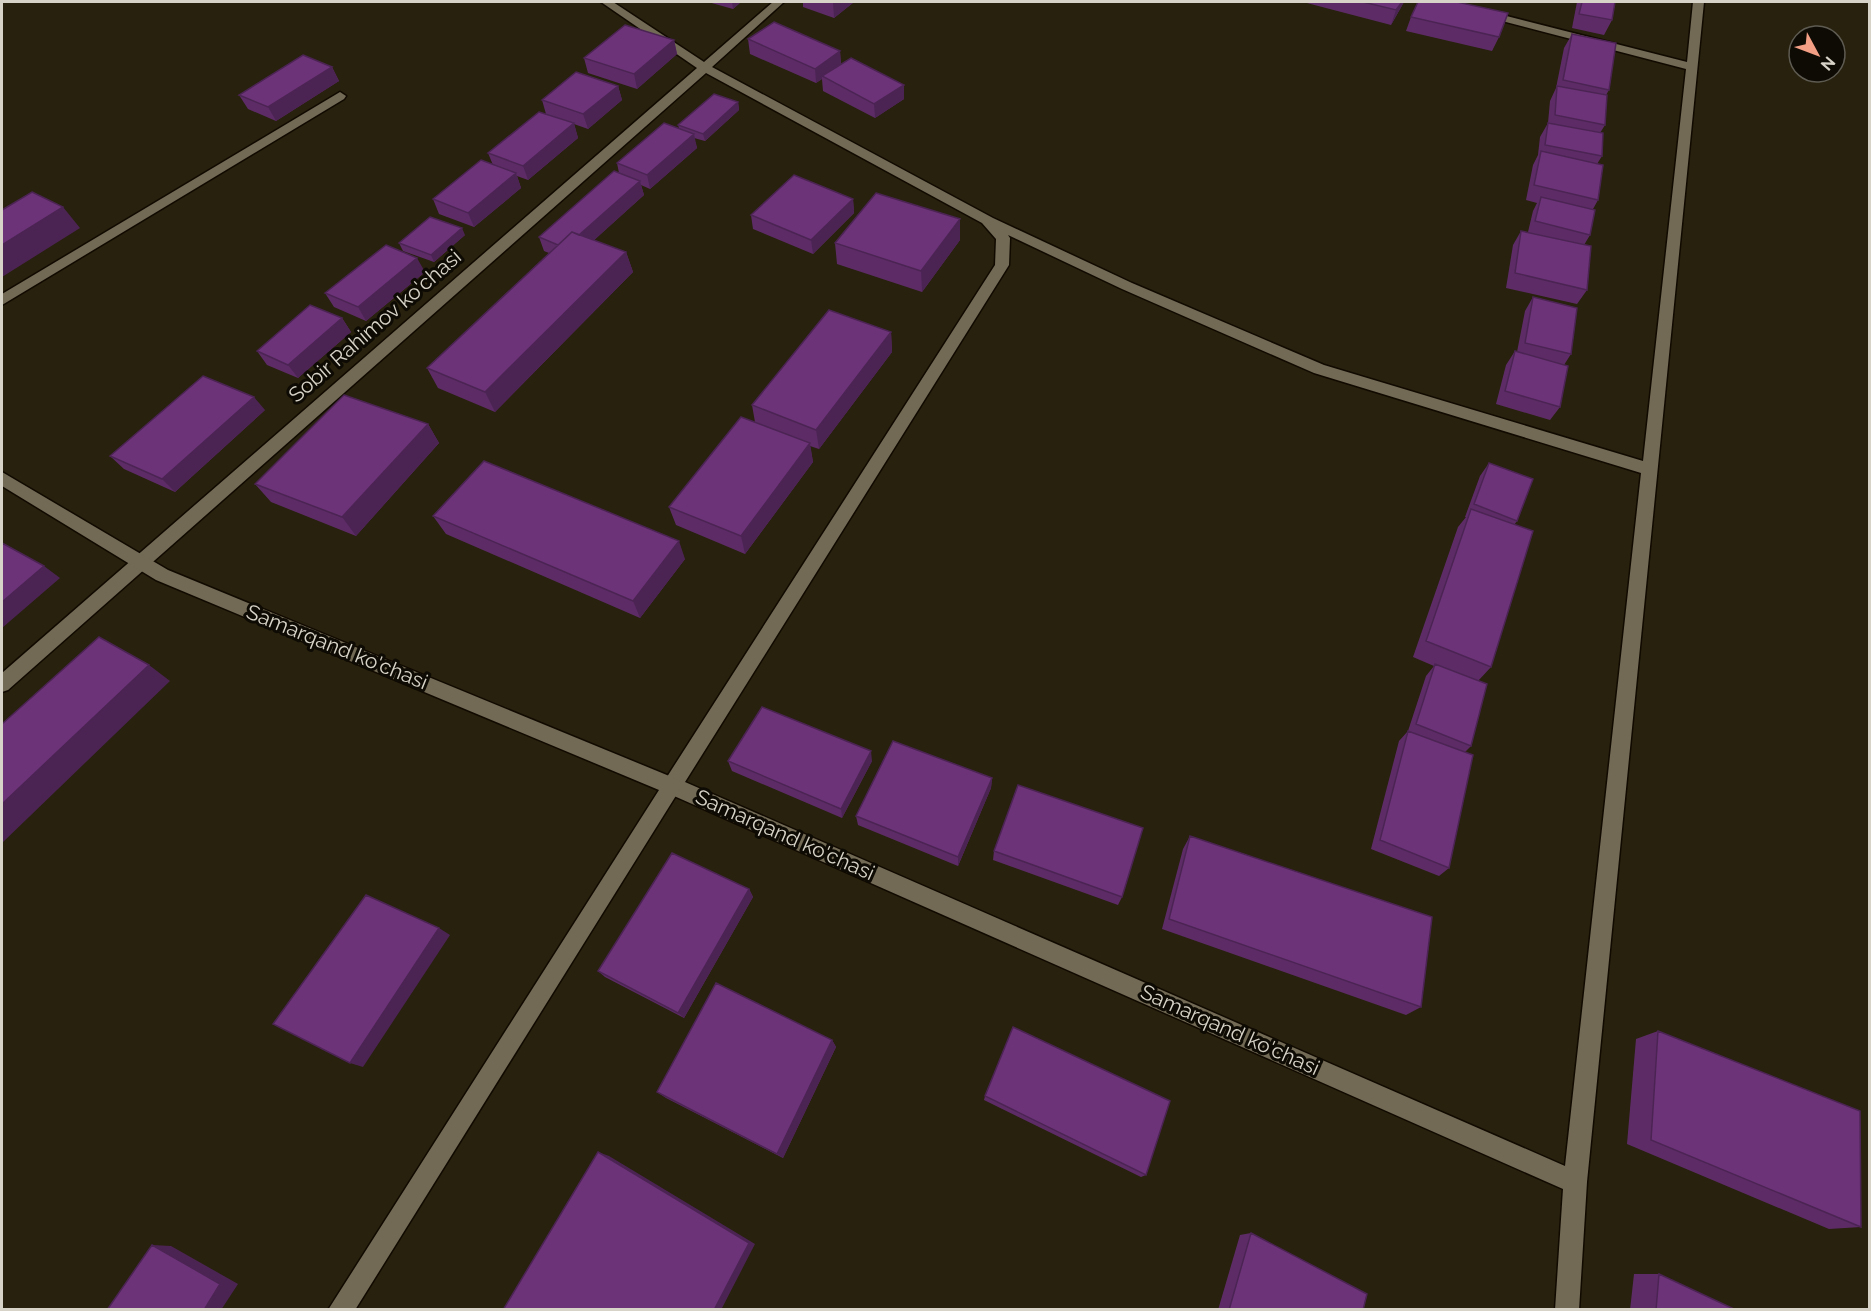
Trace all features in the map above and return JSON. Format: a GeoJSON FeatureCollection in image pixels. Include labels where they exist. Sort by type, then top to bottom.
{"type":"FeatureCollection","features":[{"type":"Feature","properties":{"kind":"street"},"geometry":{"type":"LineString","coordinates":[[606,2],[704,67],[987,220],[1127,286],[1319,369],[1649,469]]}},
{"type":"Feature","properties":{"kind":"street","name":"Sobir Rahimov ko'chasi"},"geometry":{"type":"LineString","coordinates":[[2,684],[779,2]]}},
{"type":"Feature","properties":{"kind":"street"},"geometry":{"type":"LineString","coordinates":[[1441,2],[1690,67]]}},
{"type":"Feature","properties":{"kind":"street"},"geometry":{"type":"LineString","coordinates":[[1567,1310],[1575,1182],[1690,67],[1699,2]]}},
{"type":"Feature","properties":{"kind":"street"},"geometry":{"type":"LineString","coordinates":[[2,300],[340,96]]}},
{"type":"Feature","properties":{"kind":"street"},"geometry":{"type":"LineString","coordinates":[[340,1310],[1002,265],[1003,238],[987,220]]}},
{"type":"Feature","properties":{"kind":"street","name":"Samarqand ko'chasi"},"geometry":{"type":"LineString","coordinates":[[2,478],[162,574],[672,786],[1575,1182]]}},
{"type":"Feature","properties":{"kind":"building"},"geometry":{"type":"Polygon","coordinates":[[[1363,2],[1402,2],[1396,10],[1363,2]]]}},
{"type":"Feature","properties":{"kind":"building"},"geometry":{"type":"Polygon","coordinates":[[[1418,2],[1457,2],[1508,13],[1499,37],[1411,17],[1418,2]]]}},
{"type":"Feature","properties":{"kind":"building"},"geometry":{"type":"Polygon","coordinates":[[[1582,2],[1615,2],[1612,20],[1579,14],[1582,2]]]}},
{"type":"Feature","properties":{"kind":"building"},"geometry":{"type":"Polygon","coordinates":[[[774,22],[840,51],[815,69],[748,39],[774,22]]]}},
{"type":"Feature","properties":{"kind":"building"},"geometry":{"type":"Polygon","coordinates":[[[625,25],[674,40],[634,74],[584,58],[625,25]]]}},
{"type":"Feature","properties":{"kind":"building"},"geometry":{"type":"Polygon","coordinates":[[[1572,34],[1616,43],[1609,90],[1563,80],[1572,34]]]}},
{"type":"Feature","properties":{"kind":"building"},"geometry":{"type":"Polygon","coordinates":[[[303,55],[332,67],[268,107],[239,95],[303,55]]]}},
{"type":"Feature","properties":{"kind":"building"},"geometry":{"type":"Polygon","coordinates":[[[851,58],[904,85],[874,104],[822,76],[851,58]]]}},
{"type":"Feature","properties":{"kind":"building"},"geometry":{"type":"Polygon","coordinates":[[[576,72],[618,86],[583,114],[542,100],[576,72]]]}},
{"type":"Feature","properties":{"kind":"building"},"geometry":{"type":"Polygon","coordinates":[[[1557,86],[1607,95],[1605,125],[1555,115],[1557,86]]]}},
{"type":"Feature","properties":{"kind":"building"},"geometry":{"type":"Polygon","coordinates":[[[714,94],[738,102],[703,134],[678,125],[714,94]]]}},
{"type":"Feature","properties":{"kind":"building"},"geometry":{"type":"Polygon","coordinates":[[[539,112],[574,123],[523,166],[488,153],[539,112]]]}},
{"type":"Feature","properties":{"kind":"building"},"geometry":{"type":"Polygon","coordinates":[[[664,123],[694,134],[647,175],[617,163],[664,123]]]}},
{"type":"Feature","properties":{"kind":"building"},"geometry":{"type":"Polygon","coordinates":[[[1548,123],[1603,133],[1602,156],[1545,145],[1548,123]]]}},
{"type":"Feature","properties":{"kind":"building"},"geometry":{"type":"Polygon","coordinates":[[[1541,151],[1603,165],[1598,200],[1534,185],[1541,151]]]}},
{"type":"Feature","properties":{"kind":"building"},"geometry":{"type":"Polygon","coordinates":[[[481,160],[516,173],[468,213],[433,199],[481,160]]]}},
{"type":"Feature","properties":{"kind":"building"},"geometry":{"type":"Polygon","coordinates":[[[614,171],[640,181],[579,235],[572,232],[558,245],[539,237],[614,171]]]}},
{"type":"Feature","properties":{"kind":"building"},"geometry":{"type":"Polygon","coordinates":[[[794,175],[853,199],[811,240],[751,215],[794,175]]]}},
{"type":"Feature","properties":{"kind":"building"},"geometry":{"type":"Polygon","coordinates":[[[32,192],[63,207],[2,245],[2,210],[32,192]]]}},
{"type":"Feature","properties":{"kind":"building"},"geometry":{"type":"Polygon","coordinates":[[[876,193],[960,219],[921,271],[835,243],[876,193]]]}},
{"type":"Feature","properties":{"kind":"building"},"geometry":{"type":"Polygon","coordinates":[[[1541,197],[1595,210],[1590,235],[1535,221],[1541,197]]]}},
{"type":"Feature","properties":{"kind":"building"},"geometry":{"type":"Polygon","coordinates":[[[430,217],[462,228],[431,255],[399,243],[430,217]]]}},
{"type":"Feature","properties":{"kind":"building"},"geometry":{"type":"Polygon","coordinates":[[[1521,231],[1591,246],[1587,290],[1515,273],[1521,231]]]}},
{"type":"Feature","properties":{"kind":"building"},"geometry":{"type":"Polygon","coordinates":[[[572,232],[626,252],[485,392],[427,368],[572,232]]]}},
{"type":"Feature","properties":{"kind":"building"},"geometry":{"type":"Polygon","coordinates":[[[386,245],[417,258],[358,307],[325,293],[386,245]]]}},
{"type":"Feature","properties":{"kind":"building"},"geometry":{"type":"Polygon","coordinates":[[[1533,297],[1577,308],[1571,354],[1525,343],[1533,297]]]}},
{"type":"Feature","properties":{"kind":"building"},"geometry":{"type":"Polygon","coordinates":[[[310,305],[342,318],[288,365],[257,351],[310,305]]]}},
{"type":"Feature","properties":{"kind":"building"},"geometry":{"type":"Polygon","coordinates":[[[829,310],[891,332],[816,430],[752,405],[829,310]]]}},
{"type":"Feature","properties":{"kind":"building"},"geometry":{"type":"Polygon","coordinates":[[[1515,351],[1568,366],[1560,407],[1505,391],[1515,351]]]}},
{"type":"Feature","properties":{"kind":"building"},"geometry":{"type":"Polygon","coordinates":[[[203,376],[254,397],[162,479],[110,456],[203,376]]]}},
{"type":"Feature","properties":{"kind":"building"},"geometry":{"type":"Polygon","coordinates":[[[344,395],[428,424],[342,517],[255,484],[344,395]]]}},
{"type":"Feature","properties":{"kind":"building"},"geometry":{"type":"Polygon","coordinates":[[[741,417],[810,443],[741,536],[669,507],[741,417]]]}},
{"type":"Feature","properties":{"kind":"building"},"geometry":{"type":"Polygon","coordinates":[[[484,461],[679,541],[633,601],[433,516],[484,461]]]}},
{"type":"Feature","properties":{"kind":"building"},"geometry":{"type":"Polygon","coordinates":[[[1489,463],[1533,479],[1517,521],[1474,504],[1489,463]]]}},
{"type":"Feature","properties":{"kind":"building"},"geometry":{"type":"Polygon","coordinates":[[[1471,509],[1533,531],[1491,667],[1426,641],[1471,509]]]}},
{"type":"Feature","properties":{"kind":"building"},"geometry":{"type":"Polygon","coordinates":[[[2,543],[44,566],[2,602],[2,543]]]}},
{"type":"Feature","properties":{"kind":"building"},"geometry":{"type":"Polygon","coordinates":[[[99,637],[149,665],[2,804],[2,724],[99,637]]]}},
{"type":"Feature","properties":{"kind":"building"},"geometry":{"type":"Polygon","coordinates":[[[1435,664],[1487,684],[1471,746],[1416,724],[1435,664]]]}},
{"type":"Feature","properties":{"kind":"building"},"geometry":{"type":"Polygon","coordinates":[[[762,707],[871,751],[841,809],[728,761],[762,707]]]}},
{"type":"Feature","properties":{"kind":"building"},"geometry":{"type":"Polygon","coordinates":[[[1408,731],[1473,755],[1449,868],[1380,840],[1408,731]]]}},
{"type":"Feature","properties":{"kind":"building"},"geometry":{"type":"Polygon","coordinates":[[[893,741],[992,778],[958,857],[856,816],[893,741]]]}},
{"type":"Feature","properties":{"kind":"building"},"geometry":{"type":"Polygon","coordinates":[[[1018,785],[1143,828],[1122,897],[994,851],[1018,785]]]}},
{"type":"Feature","properties":{"kind":"building"},"geometry":{"type":"Polygon","coordinates":[[[1190,836],[1432,917],[1421,1007],[1169,919],[1190,836]]]}},
{"type":"Feature","properties":{"kind":"building"},"geometry":{"type":"Polygon","coordinates":[[[672,853],[749,889],[678,1013],[598,971],[672,853]]]}},
{"type":"Feature","properties":{"kind":"building"},"geometry":{"type":"Polygon","coordinates":[[[366,895],[439,928],[350,1063],[273,1024],[366,895]]]}},
{"type":"Feature","properties":{"kind":"building"},"geometry":{"type":"Polygon","coordinates":[[[716,983],[832,1040],[777,1154],[657,1092],[716,983]]]}},
{"type":"Feature","properties":{"kind":"building"},"geometry":{"type":"Polygon","coordinates":[[[1013,1027],[1170,1101],[1146,1175],[985,1096],[1013,1027]]]}},
{"type":"Feature","properties":{"kind":"building"},"geometry":{"type":"Polygon","coordinates":[[[1658,1031],[1860,1111],[1861,1227],[1651,1140],[1658,1031]]]}},
{"type":"Feature","properties":{"kind":"building"},"geometry":{"type":"Polygon","coordinates":[[[598,1152],[749,1243],[714,1310],[503,1310],[598,1152]]]}},
{"type":"Feature","properties":{"kind":"building"},"geometry":{"type":"Polygon","coordinates":[[[1251,1233],[1367,1294],[1363,1310],[1229,1310],[1251,1233]]]}},
{"type":"Feature","properties":{"kind":"building"},"geometry":{"type":"Polygon","coordinates":[[[152,1245],[220,1284],[204,1310],[107,1310],[152,1245]]]}},
{"type":"Feature","properties":{"kind":"building"},"geometry":{"type":"Polygon","coordinates":[[[1659,1274],[1736,1310],[1656,1310],[1659,1274]]]}}]}
